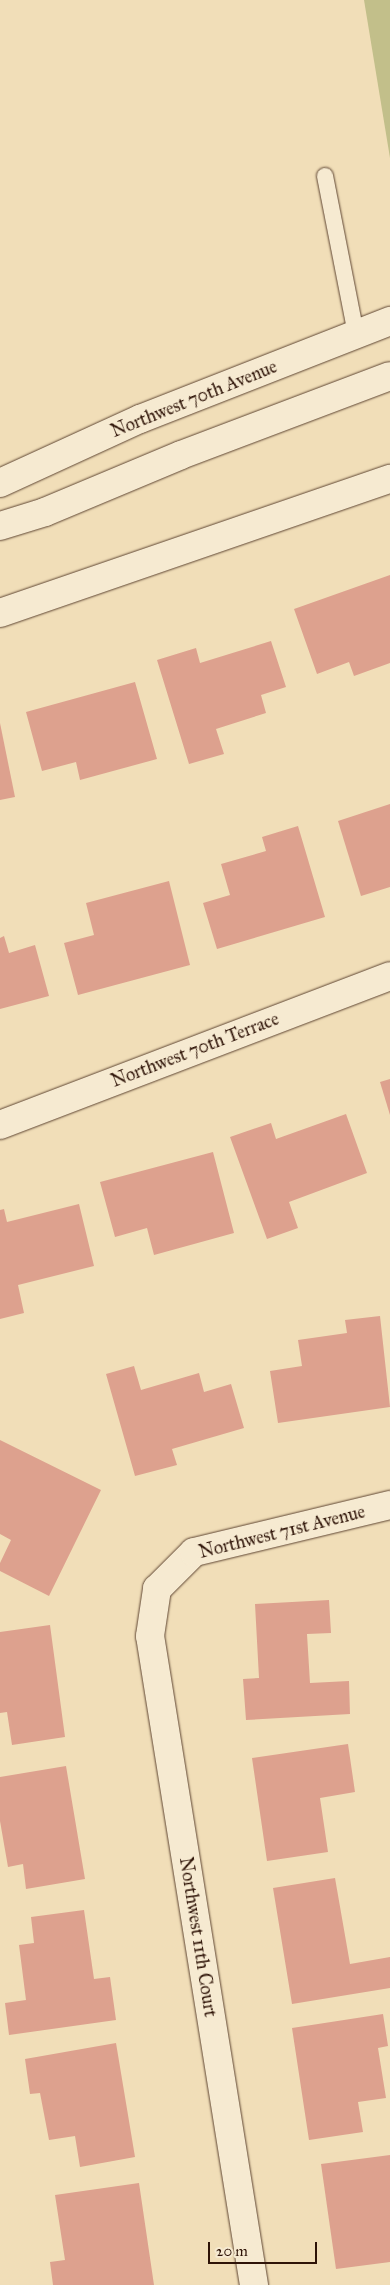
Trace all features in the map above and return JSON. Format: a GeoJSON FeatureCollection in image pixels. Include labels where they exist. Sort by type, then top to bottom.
{"type":"FeatureCollection","features":[{"type":"Feature","properties":{"kind":"street","name":"Northwest 70th Avenue"},"geometry":{"type":"LineString","coordinates":[[0,484],[140,419],[390,321]]}},
{"type":"Feature","properties":{"kind":"street"},"geometry":{"type":"LineString","coordinates":[[0,526],[45,512],[181,455],[390,376]]}},
{"type":"Feature","properties":{"kind":"street"},"geometry":{"type":"LineString","coordinates":[[0,613],[390,478]]}},
{"type":"Feature","properties":{"kind":"street","name":"Northwest 70th Terrace"},"geometry":{"type":"LineString","coordinates":[[0,1125],[390,976]]}},
{"type":"Feature","properties":{"kind":"street","name":"Northwest 71st Avenue"},"geometry":{"type":"LineString","coordinates":[[157,1589],[194,1552],[390,1505]]}},
{"type":"Feature","properties":{"kind":"street","name":"Northwest 11th Court"},"geometry":{"type":"LineString","coordinates":[[157,1589],[150,1636],[254,2285]]}},
{"type":"Feature","properties":{"kind":"lane"},"geometry":{"type":"LineString","coordinates":[[325,176],[356,334]]}},
{"type":"Feature","properties":{"kind":"shaded area"},"geometry":{"type":"Polygon","coordinates":[[[364,0],[390,0],[390,158],[364,0]]]}},
{"type":"Feature","properties":{"kind":"building"},"geometry":{"type":"Polygon","coordinates":[[[390,575],[390,663],[354,676],[349,662],[317,674],[294,609],[390,575]]]}},
{"type":"Feature","properties":{"kind":"building"},"geometry":{"type":"Polygon","coordinates":[[[271,641],[286,687],[261,695],[266,713],[216,729],[224,754],[189,764],[157,660],[196,648],[200,663],[271,641]]]}},
{"type":"Feature","properties":{"kind":"building"},"geometry":{"type":"Polygon","coordinates":[[[135,682],[157,759],[80,780],[76,762],[42,771],[26,712],[135,682]]]}},
{"type":"Feature","properties":{"kind":"building"},"geometry":{"type":"Polygon","coordinates":[[[0,723],[15,797],[0,800],[0,723]]]}},
{"type":"Feature","properties":{"kind":"building"},"geometry":{"type":"Polygon","coordinates":[[[390,804],[390,887],[361,896],[338,821],[390,804]]]}},
{"type":"Feature","properties":{"kind":"building"},"geometry":{"type":"Polygon","coordinates":[[[298,826],[325,917],[217,949],[203,903],[230,895],[221,864],[266,851],[262,837],[298,826]]]}},
{"type":"Feature","properties":{"kind":"building"},"geometry":{"type":"Polygon","coordinates":[[[169,881],[190,965],[78,995],[64,943],[94,935],[86,903],[169,881]]]}},
{"type":"Feature","properties":{"kind":"building"},"geometry":{"type":"Polygon","coordinates":[[[4,936],[9,953],[35,945],[49,996],[0,1009],[0,938],[4,936]]]}},
{"type":"Feature","properties":{"kind":"building"},"geometry":{"type":"Polygon","coordinates":[[[390,1079],[390,1115],[380,1082],[390,1079]]]}},
{"type":"Feature","properties":{"kind":"building"},"geometry":{"type":"Polygon","coordinates":[[[346,1114],[367,1173],[289,1202],[298,1228],[267,1239],[230,1137],[271,1123],[276,1139],[346,1114]]]}},
{"type":"Feature","properties":{"kind":"building"},"geometry":{"type":"Polygon","coordinates":[[[213,1152],[234,1233],[154,1255],[147,1228],[115,1237],[100,1182],[213,1152]]]}},
{"type":"Feature","properties":{"kind":"building"},"geometry":{"type":"Polygon","coordinates":[[[79,1204],[94,1266],[18,1285],[24,1313],[0,1319],[0,1210],[4,1209],[7,1222],[79,1204]]]}},
{"type":"Feature","properties":{"kind":"building"},"geometry":{"type":"Polygon","coordinates":[[[380,1316],[390,1407],[278,1423],[270,1371],[302,1366],[298,1340],[347,1333],[345,1320],[380,1316]]]}},
{"type":"Feature","properties":{"kind":"building"},"geometry":{"type":"Polygon","coordinates":[[[134,1366],[141,1390],[199,1373],[204,1392],[231,1384],[244,1428],[172,1449],[177,1465],[135,1476],[106,1374],[134,1366]]]}},
{"type":"Feature","properties":{"kind":"building"},"geometry":{"type":"Polygon","coordinates":[[[0,1440],[101,1490],[49,1596],[0,1571],[0,1563],[11,1540],[0,1534],[0,1440]]]}},
{"type":"Feature","properties":{"kind":"building"},"geometry":{"type":"Polygon","coordinates":[[[329,1600],[331,1633],[307,1634],[310,1683],[349,1681],[350,1714],[246,1720],[243,1679],[259,1678],[255,1604],[329,1600]]]}},
{"type":"Feature","properties":{"kind":"building"},"geometry":{"type":"Polygon","coordinates":[[[50,1625],[65,1737],[12,1745],[7,1712],[0,1713],[0,1632],[50,1625]]]}},
{"type":"Feature","properties":{"kind":"building"},"geometry":{"type":"Polygon","coordinates":[[[348,1744],[355,1792],[320,1798],[328,1852],[267,1861],[252,1758],[348,1744]]]}},
{"type":"Feature","properties":{"kind":"building"},"geometry":{"type":"Polygon","coordinates":[[[66,1766],[85,1879],[26,1889],[23,1864],[8,1867],[0,1821],[0,1777],[66,1766]]]}},
{"type":"Feature","properties":{"kind":"building"},"geometry":{"type":"Polygon","coordinates":[[[335,1878],[350,1964],[390,1957],[390,1988],[292,2004],[273,1888],[335,1878]]]}},
{"type":"Feature","properties":{"kind":"building"},"geometry":{"type":"Polygon","coordinates":[[[84,1910],[94,1979],[110,1977],[116,2020],[9,2035],[5,2003],[26,2000],[19,1945],[34,1943],[31,1917],[84,1910]]]}},
{"type":"Feature","properties":{"kind":"building"},"geometry":{"type":"Polygon","coordinates":[[[383,2014],[388,2046],[378,2048],[386,2098],[358,2102],[363,2132],[309,2140],[292,2028],[383,2014]]]}},
{"type":"Feature","properties":{"kind":"building"},"geometry":{"type":"Polygon","coordinates":[[[116,2043],[135,2157],[80,2167],[75,2136],[49,2140],[40,2093],[30,2094],[25,2059],[116,2043]]]}},
{"type":"Feature","properties":{"kind":"building"},"geometry":{"type":"Polygon","coordinates":[[[390,2155],[390,2262],[336,2269],[321,2164],[390,2155]]]}},
{"type":"Feature","properties":{"kind":"building"},"geometry":{"type":"Polygon","coordinates":[[[139,2183],[154,2285],[53,2285],[50,2262],[65,2260],[55,2195],[139,2183]]]}}]}
